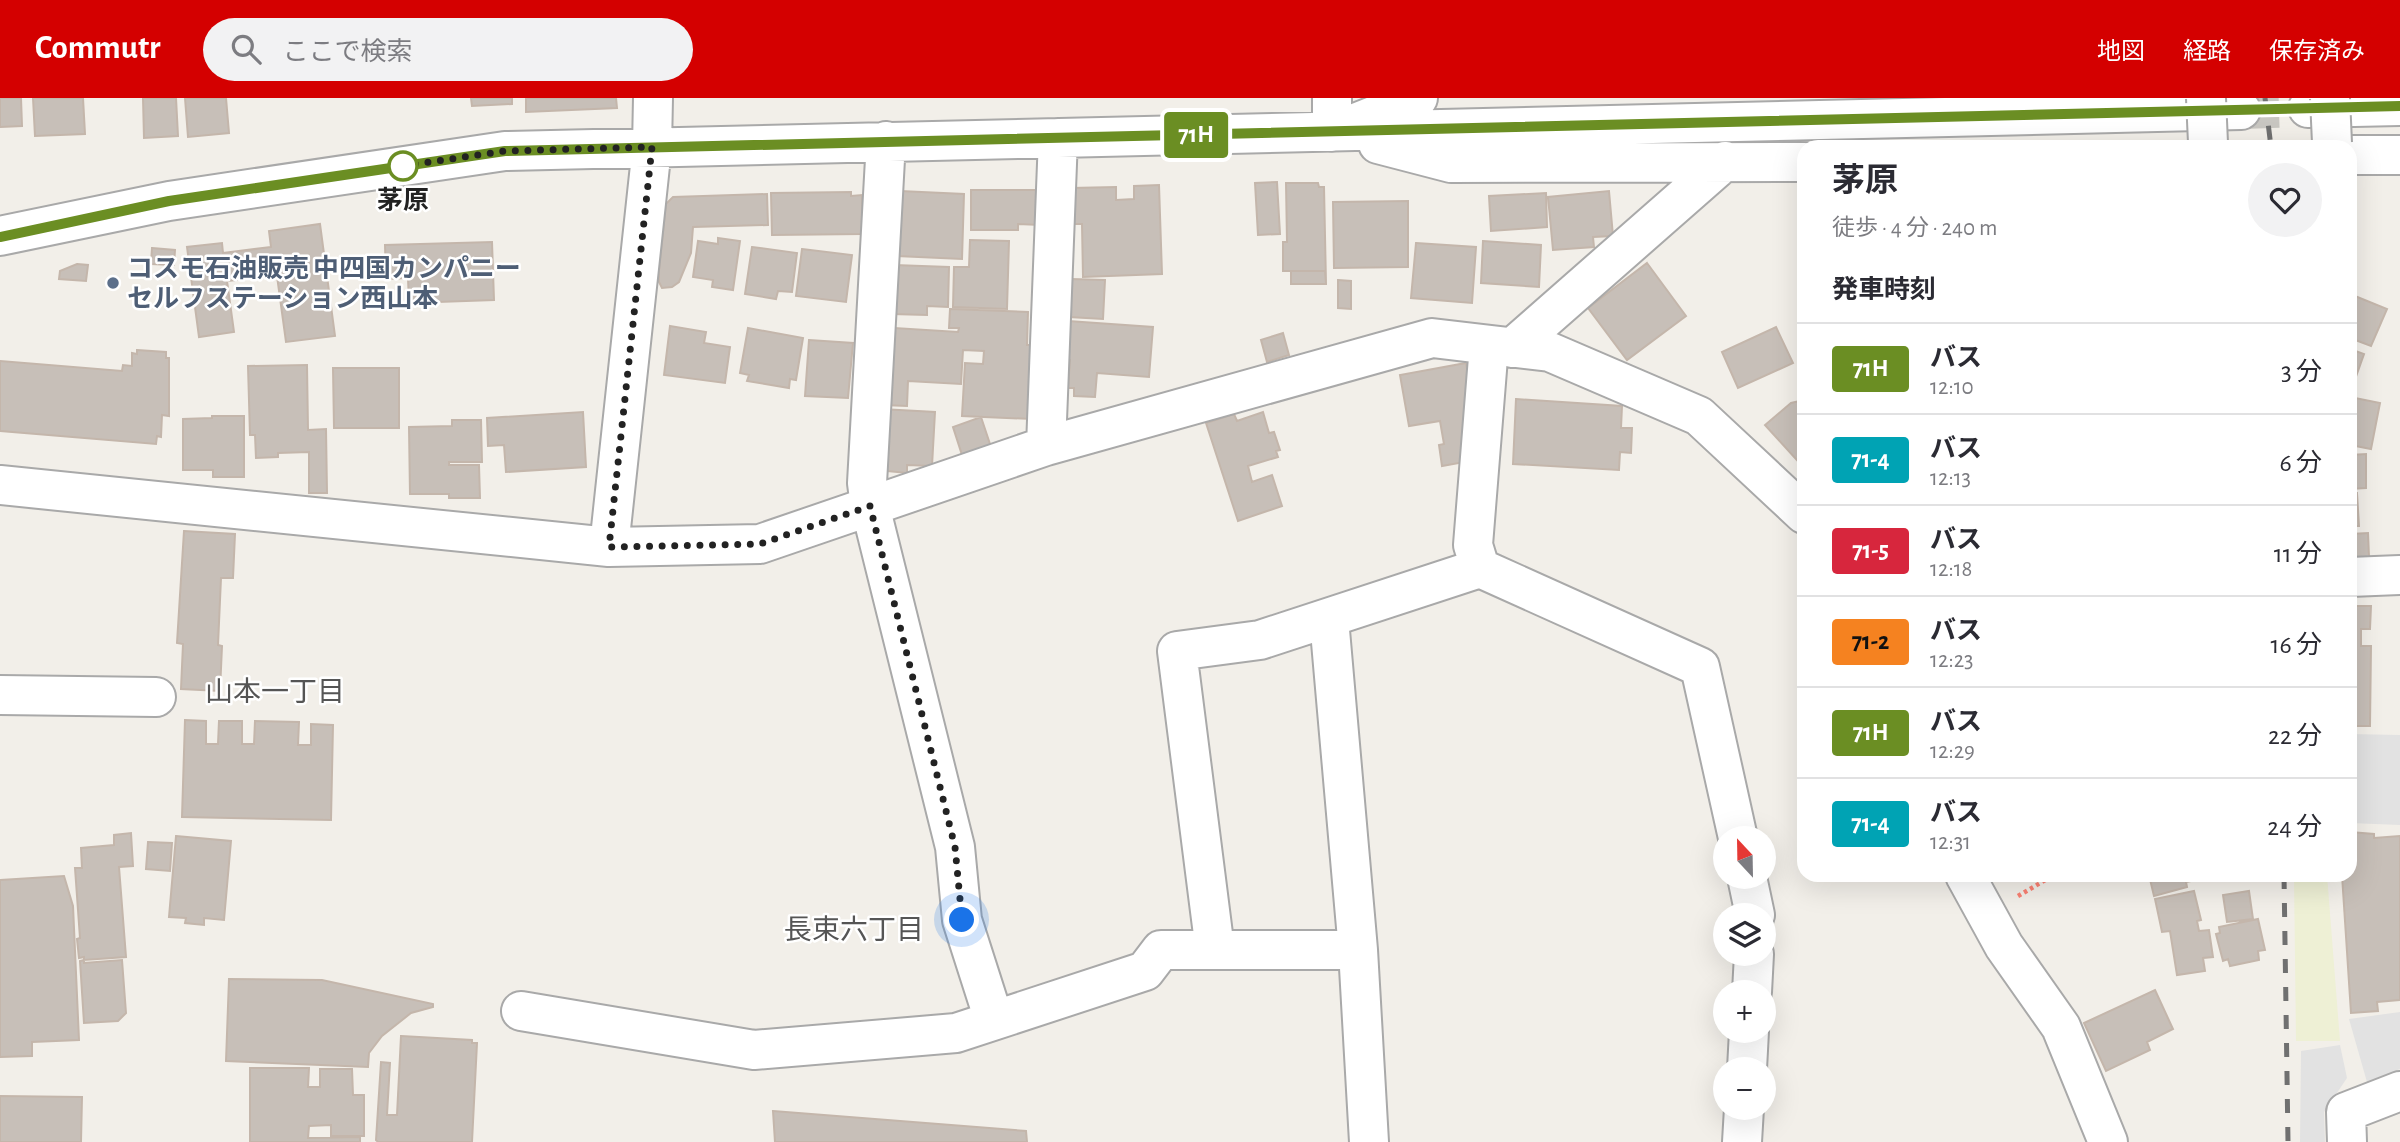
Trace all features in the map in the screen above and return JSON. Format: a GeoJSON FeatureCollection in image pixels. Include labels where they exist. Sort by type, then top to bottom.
{"type":"FeatureCollection","features":[{"type":"Feature","properties":{"kind":"street"},"geometry":{"type":"LineString","coordinates":[[609,547],[652,147],[653,98]]}},
{"type":"Feature","properties":{"kind":"street"},"geometry":{"type":"LineString","coordinates":[[1332,115],[1418,98]]}},
{"type":"Feature","properties":{"kind":"street"},"geometry":{"type":"LineString","coordinates":[[2335,140],[2319,103],[2400,106]]}},
{"type":"Feature","properties":{"kind":"street"},"geometry":{"type":"LineString","coordinates":[[0,236],[169,201],[505,151],[1058,138],[1332,115],[2223,104],[2210,140]]}},
{"type":"Feature","properties":{"kind":"street"},"geometry":{"type":"LineString","coordinates":[[1332,115],[1451,163],[1797,162]]}},
{"type":"Feature","properties":{"kind":"street"},"geometry":{"type":"LineString","coordinates":[[1046,446],[1058,138]]}},
{"type":"Feature","properties":{"kind":"street"},"geometry":{"type":"LineString","coordinates":[[886,142],[867,483],[870,506],[955,847],[962,920],[994,1020]]}},
{"type":"Feature","properties":{"kind":"street"},"geometry":{"type":"LineString","coordinates":[[2357,150],[2400,155]]}},
{"type":"Feature","properties":{"kind":"street"},"geometry":{"type":"LineString","coordinates":[[1480,568],[1473,544],[1501,346],[1725,161]]}},
{"type":"Feature","properties":{"kind":"street"},"geometry":{"type":"LineString","coordinates":[[0,485],[609,547],[760,544],[1046,446],[1432,338],[1550,352],[1699,416],[1797,507]]}},
{"type":"Feature","properties":{"kind":"street"},"geometry":{"type":"LineString","coordinates":[[1215,950],[1177,651],[1260,640],[1480,568],[1700,667],[1735,826]]}},
{"type":"Feature","properties":{"kind":"street"},"geometry":{"type":"LineString","coordinates":[[2357,577],[2400,575]]}},
{"type":"Feature","properties":{"kind":"street"},"geometry":{"type":"LineString","coordinates":[[1329,618],[1358,950],[1369,1142]]}},
{"type":"Feature","properties":{"kind":"street"},"geometry":{"type":"LineString","coordinates":[[0,695],[156,697]]}},
{"type":"Feature","properties":{"kind":"street"},"geometry":{"type":"LineString","coordinates":[[1969,882],[2004,946],[2062,1027],[2108,1142]]}},
{"type":"Feature","properties":{"kind":"street"},"geometry":{"type":"LineString","coordinates":[[521,1011],[754,1050],[956,1033],[1145,971],[1161,950],[1358,950]]}},
{"type":"Feature","properties":{"kind":"street"},"geometry":{"type":"LineString","coordinates":[[2347,1142],[2346,1112],[2400,1091]]}},
{"type":"Feature","properties":{"kind":"street"},"geometry":{"type":"LineString","coordinates":[[1742,1142],[1743,1120]]}},
{"type":"Feature","properties":{"kind":"green space"},"geometry":{"type":"Polygon","coordinates":[[[2294,882],[2328,882],[2340,1041],[2296,1041],[2294,882]]]}},
{"type":"Feature","properties":{"kind":"shaded area"},"geometry":{"type":"Polygon","coordinates":[[[2357,734],[2400,735],[2400,825],[2357,823],[2357,734]]]}},
{"type":"Feature","properties":{"kind":"shaded area"},"geometry":{"type":"Polygon","coordinates":[[[2400,1012],[2400,1069],[2367,1082],[2349,1019],[2400,1012]]]}},
{"type":"Feature","properties":{"kind":"shaded area"},"geometry":{"type":"Polygon","coordinates":[[[2340,1045],[2347,1078],[2324,1112],[2325,1142],[2300,1142],[2301,1051],[2340,1045]]]}},
{"type":"Feature","properties":{"kind":"building"},"geometry":{"type":"Polygon","coordinates":[[[0,98],[21,98],[22,126],[0,127],[0,98]]]}},
{"type":"Feature","properties":{"kind":"building"},"geometry":{"type":"Polygon","coordinates":[[[33,98],[83,98],[85,134],[35,136],[33,98]]]}},
{"type":"Feature","properties":{"kind":"building"},"geometry":{"type":"Polygon","coordinates":[[[143,98],[176,98],[178,136],[144,138],[143,98]]]}},
{"type":"Feature","properties":{"kind":"building"},"geometry":{"type":"Polygon","coordinates":[[[185,98],[226,98],[229,133],[188,137],[185,98]]]}},
{"type":"Feature","properties":{"kind":"building"},"geometry":{"type":"Polygon","coordinates":[[[471,98],[512,98],[512,104],[472,106],[471,98]]]}},
{"type":"Feature","properties":{"kind":"building"},"geometry":{"type":"Polygon","coordinates":[[[526,98],[616,98],[617,108],[526,112],[526,98]]]}},
{"type":"Feature","properties":{"kind":"building"},"geometry":{"type":"Polygon","coordinates":[[[1277,182],[1280,234],[1258,235],[1255,183],[1277,182]]]}},
{"type":"Feature","properties":{"kind":"building"},"geometry":{"type":"Polygon","coordinates":[[[1286,183],[1318,183],[1319,187],[1324,187],[1326,284],[1291,284],[1291,271],[1283,271],[1283,242],[1287,242],[1286,183]]]}},
{"type":"Feature","properties":{"kind":"building"},"geometry":{"type":"Polygon","coordinates":[[[1159,185],[1162,274],[1083,277],[1082,224],[1072,224],[1071,188],[1116,187],[1116,200],[1134,199],[1134,186],[1159,185]]]}},
{"type":"Feature","properties":{"kind":"building"},"geometry":{"type":"Polygon","coordinates":[[[971,190],[1036,190],[1036,194],[1041,194],[1040,225],[1018,224],[1018,230],[971,230],[971,190]]]}},
{"type":"Feature","properties":{"kind":"building"},"geometry":{"type":"Polygon","coordinates":[[[900,191],[964,194],[962,259],[897,256],[900,191]]]}},
{"type":"Feature","properties":{"kind":"building"},"geometry":{"type":"Polygon","coordinates":[[[1609,191],[1613,236],[1593,237],[1594,247],[1553,250],[1548,197],[1609,191]]]}},
{"type":"Feature","properties":{"kind":"building"},"geometry":{"type":"Polygon","coordinates":[[[851,192],[851,196],[862,195],[862,234],[772,235],[771,193],[851,192]]]}},
{"type":"Feature","properties":{"kind":"building"},"geometry":{"type":"Polygon","coordinates":[[[1546,193],[1547,227],[1491,231],[1489,196],[1546,193]]]}},
{"type":"Feature","properties":{"kind":"building"},"geometry":{"type":"Polygon","coordinates":[[[767,194],[768,225],[693,227],[691,253],[679,282],[672,287],[662,288],[659,271],[666,204],[673,197],[767,194]]]}},
{"type":"Feature","properties":{"kind":"building"},"geometry":{"type":"Polygon","coordinates":[[[1408,201],[1408,267],[1334,268],[1333,202],[1408,201]]]}},
{"type":"Feature","properties":{"kind":"building"},"geometry":{"type":"Polygon","coordinates":[[[320,224],[335,336],[286,342],[277,276],[227,281],[234,332],[199,337],[187,247],[222,243],[223,253],[271,247],[269,231],[320,224]]]}},
{"type":"Feature","properties":{"kind":"building"},"geometry":{"type":"Polygon","coordinates":[[[718,238],[740,241],[733,290],[712,287],[713,280],[693,277],[698,241],[718,244],[718,238]]]}},
{"type":"Feature","properties":{"kind":"building"},"geometry":{"type":"Polygon","coordinates":[[[970,240],[1009,241],[1007,309],[953,307],[954,267],[969,267],[970,240]]]}},
{"type":"Feature","properties":{"kind":"building"},"geometry":{"type":"Polygon","coordinates":[[[1483,241],[1541,245],[1539,287],[1481,283],[1483,241]]]}},
{"type":"Feature","properties":{"kind":"building"},"geometry":{"type":"Polygon","coordinates":[[[492,242],[494,300],[409,303],[408,278],[386,279],[385,245],[492,242]]]}},
{"type":"Feature","properties":{"kind":"building"},"geometry":{"type":"Polygon","coordinates":[[[1416,243],[1476,247],[1472,303],[1411,298],[1416,243]]]}},
{"type":"Feature","properties":{"kind":"building"},"geometry":{"type":"Polygon","coordinates":[[[752,247],[797,253],[792,292],[778,291],[776,299],[745,294],[752,247]]]}},
{"type":"Feature","properties":{"kind":"building"},"geometry":{"type":"Polygon","coordinates":[[[152,248],[175,250],[174,265],[151,264],[152,248]]]}},
{"type":"Feature","properties":{"kind":"building"},"geometry":{"type":"Polygon","coordinates":[[[802,249],[852,255],[846,302],[796,296],[802,249]]]}},
{"type":"Feature","properties":{"kind":"building"},"geometry":{"type":"Polygon","coordinates":[[[1647,263],[1686,316],[1627,360],[1588,308],[1647,263]]]}},
{"type":"Feature","properties":{"kind":"building"},"geometry":{"type":"Polygon","coordinates":[[[77,264],[88,265],[86,281],[59,279],[60,271],[77,264]]]}},
{"type":"Feature","properties":{"kind":"building"},"geometry":{"type":"Polygon","coordinates":[[[894,265],[949,267],[948,307],[927,306],[927,315],[892,314],[894,265]]]}},
{"type":"Feature","properties":{"kind":"building"},"geometry":{"type":"Polygon","coordinates":[[[1291,271],[1325,271],[1326,284],[1291,284],[1291,271]]]}},
{"type":"Feature","properties":{"kind":"building"},"geometry":{"type":"Polygon","coordinates":[[[1071,279],[1105,280],[1103,319],[1069,317],[1071,279]]]}},
{"type":"Feature","properties":{"kind":"building"},"geometry":{"type":"Polygon","coordinates":[[[1338,280],[1351,281],[1351,309],[1338,308],[1338,280]]]}},
{"type":"Feature","properties":{"kind":"building"},"geometry":{"type":"Polygon","coordinates":[[[2357,297],[2387,309],[2371,346],[2357,341],[2357,297]]]}},
{"type":"Feature","properties":{"kind":"building"},"geometry":{"type":"Polygon","coordinates":[[[950,309],[1028,312],[1027,345],[1036,345],[1032,419],[962,416],[965,363],[983,364],[984,351],[963,350],[961,384],[908,381],[907,406],[883,405],[885,379],[892,380],[895,328],[958,332],[959,328],[949,328],[950,309]]]}},
{"type":"Feature","properties":{"kind":"building"},"geometry":{"type":"Polygon","coordinates":[[[1068,321],[1153,327],[1149,377],[1097,373],[1095,397],[1074,396],[1074,388],[1068,388],[1070,360],[1065,360],[1068,321]]]}},
{"type":"Feature","properties":{"kind":"building"},"geometry":{"type":"Polygon","coordinates":[[[670,326],[706,332],[704,343],[730,347],[725,383],[664,375],[670,326]]]}},
{"type":"Feature","properties":{"kind":"building"},"geometry":{"type":"Polygon","coordinates":[[[1776,327],[1793,363],[1738,388],[1722,352],[1776,327]]]}},
{"type":"Feature","properties":{"kind":"building"},"geometry":{"type":"Polygon","coordinates":[[[748,328],[803,338],[796,380],[790,379],[789,388],[747,381],[749,375],[740,373],[748,328]]]}},
{"type":"Feature","properties":{"kind":"building"},"geometry":{"type":"Polygon","coordinates":[[[1283,333],[1289,355],[1267,362],[1261,340],[1283,333]]]}},
{"type":"Feature","properties":{"kind":"building"},"geometry":{"type":"Polygon","coordinates":[[[809,340],[853,343],[848,398],[805,396],[809,340]]]}},
{"type":"Feature","properties":{"kind":"building"},"geometry":{"type":"Polygon","coordinates":[[[137,350],[166,352],[166,358],[169,358],[169,416],[162,415],[161,437],[157,436],[156,444],[0,431],[0,361],[122,371],[123,365],[132,366],[132,353],[137,354],[137,350]]]}},
{"type":"Feature","properties":{"kind":"building"},"geometry":{"type":"Polygon","coordinates":[[[2357,352],[2364,354],[2357,374],[2357,352]]]}},
{"type":"Feature","properties":{"kind":"building"},"geometry":{"type":"Polygon","coordinates":[[[1466,363],[1473,401],[1470,461],[1442,466],[1439,445],[1444,444],[1440,421],[1409,426],[1400,375],[1466,363]]]}},
{"type":"Feature","properties":{"kind":"building"},"geometry":{"type":"Polygon","coordinates":[[[307,365],[308,430],[326,429],[327,493],[309,493],[309,452],[278,453],[278,457],[256,458],[255,435],[250,435],[248,366],[307,365]]]}},
{"type":"Feature","properties":{"kind":"building"},"geometry":{"type":"Polygon","coordinates":[[[333,368],[399,368],[399,428],[334,428],[333,368]]]}},
{"type":"Feature","properties":{"kind":"building"},"geometry":{"type":"Polygon","coordinates":[[[2357,398],[2380,403],[2371,449],[2357,446],[2357,398]]]}},
{"type":"Feature","properties":{"kind":"building"},"geometry":{"type":"Polygon","coordinates":[[[1516,399],[1622,406],[1621,428],[1632,428],[1631,453],[1620,452],[1619,470],[1513,464],[1516,399]]]}},
{"type":"Feature","properties":{"kind":"building"},"geometry":{"type":"Polygon","coordinates":[[[1797,402],[1797,460],[1765,425],[1791,403],[1797,402]]]}},
{"type":"Feature","properties":{"kind":"building"},"geometry":{"type":"Polygon","coordinates":[[[881,409],[935,412],[932,466],[907,465],[907,473],[877,470],[881,409]]]}},
{"type":"Feature","properties":{"kind":"building"},"geometry":{"type":"Polygon","coordinates":[[[583,412],[586,467],[506,472],[504,445],[488,446],[487,418],[583,412]]]}},
{"type":"Feature","properties":{"kind":"building"},"geometry":{"type":"Polygon","coordinates":[[[1263,412],[1269,433],[1274,432],[1280,450],[1276,451],[1278,457],[1248,466],[1252,482],[1272,475],[1282,506],[1238,521],[1206,423],[1234,414],[1237,421],[1263,412]]]}},
{"type":"Feature","properties":{"kind":"building"},"geometry":{"type":"Polygon","coordinates":[[[244,416],[244,477],[213,477],[213,470],[183,470],[183,419],[244,416]]]}},
{"type":"Feature","properties":{"kind":"building"},"geometry":{"type":"Polygon","coordinates":[[[981,417],[991,447],[962,455],[953,427],[981,417]]]}},
{"type":"Feature","properties":{"kind":"building"},"geometry":{"type":"Polygon","coordinates":[[[452,420],[481,420],[482,462],[449,462],[449,465],[479,465],[480,498],[449,498],[449,494],[410,494],[409,427],[452,426],[452,420]]]}},
{"type":"Feature","properties":{"kind":"building"},"geometry":{"type":"Polygon","coordinates":[[[2366,454],[2366,488],[2357,489],[2357,455],[2366,454]]]}},
{"type":"Feature","properties":{"kind":"building"},"geometry":{"type":"Polygon","coordinates":[[[2357,493],[2359,526],[2357,526],[2357,493]]]}},
{"type":"Feature","properties":{"kind":"building"},"geometry":{"type":"Polygon","coordinates":[[[184,531],[235,534],[233,578],[221,578],[218,645],[222,646],[220,691],[181,689],[183,644],[177,643],[184,531]]]}},
{"type":"Feature","properties":{"kind":"building"},"geometry":{"type":"Polygon","coordinates":[[[2368,533],[2369,557],[2357,560],[2357,534],[2368,533]]]}},
{"type":"Feature","properties":{"kind":"building"},"geometry":{"type":"Polygon","coordinates":[[[2357,606],[2371,606],[2370,629],[2361,629],[2361,646],[2371,646],[2370,726],[2357,726],[2357,606]]]}},
{"type":"Feature","properties":{"kind":"building"},"geometry":{"type":"Polygon","coordinates":[[[185,720],[206,721],[206,744],[218,744],[219,721],[242,721],[242,744],[254,744],[255,721],[299,722],[298,745],[311,745],[311,724],[333,725],[331,820],[182,817],[185,720]]]}},
{"type":"Feature","properties":{"kind":"building"},"geometry":{"type":"Polygon","coordinates":[[[131,833],[133,866],[119,867],[126,957],[84,960],[84,957],[79,958],[77,939],[80,938],[75,868],[82,868],[81,848],[114,845],[114,835],[131,833]]]}},
{"type":"Feature","properties":{"kind":"building"},"geometry":{"type":"Polygon","coordinates":[[[2357,833],[2374,834],[2374,838],[2400,836],[2400,1000],[2377,1002],[2378,1011],[2351,1013],[2342,882],[2357,882],[2357,833]]]}},
{"type":"Feature","properties":{"kind":"building"},"geometry":{"type":"Polygon","coordinates":[[[176,836],[231,841],[224,920],[204,918],[204,925],[185,923],[186,918],[169,917],[176,836]]]}},
{"type":"Feature","properties":{"kind":"building"},"geometry":{"type":"Polygon","coordinates":[[[148,842],[172,843],[170,871],[146,869],[148,842]]]}},
{"type":"Feature","properties":{"kind":"building"},"geometry":{"type":"Polygon","coordinates":[[[64,876],[73,906],[79,1040],[32,1042],[32,1056],[0,1057],[0,880],[64,876]]]}},
{"type":"Feature","properties":{"kind":"building"},"geometry":{"type":"Polygon","coordinates":[[[2151,882],[2186,882],[2187,887],[2154,896],[2151,882]]]}},
{"type":"Feature","properties":{"kind":"building"},"geometry":{"type":"Polygon","coordinates":[[[2194,891],[2201,920],[2197,921],[2199,931],[2209,930],[2213,957],[2203,958],[2205,971],[2177,975],[2170,931],[2162,932],[2155,899],[2194,891]]]}},
{"type":"Feature","properties":{"kind":"building"},"geometry":{"type":"Polygon","coordinates":[[[2249,891],[2253,919],[2227,922],[2223,895],[2249,891]]]}},
{"type":"Feature","properties":{"kind":"building"},"geometry":{"type":"Polygon","coordinates":[[[2258,919],[2265,950],[2258,951],[2259,960],[2230,966],[2228,959],[2223,961],[2216,934],[2220,933],[2219,927],[2258,919]]]}},
{"type":"Feature","properties":{"kind":"building"},"geometry":{"type":"Polygon","coordinates":[[[84,960],[84,963],[122,960],[126,1013],[118,1021],[84,1023],[80,961],[84,960]]]}},
{"type":"Feature","properties":{"kind":"building"},"geometry":{"type":"Polygon","coordinates":[[[229,979],[322,980],[433,1004],[433,1007],[411,1013],[382,1036],[369,1053],[368,1067],[226,1061],[229,979]]]}},
{"type":"Feature","properties":{"kind":"building"},"geometry":{"type":"Polygon","coordinates":[[[2155,990],[2173,1029],[2147,1042],[2150,1050],[2106,1071],[2084,1023],[2155,990]]]}},
{"type":"Feature","properties":{"kind":"building"},"geometry":{"type":"Polygon","coordinates":[[[401,1036],[472,1040],[472,1043],[477,1043],[472,1142],[376,1140],[381,1062],[390,1063],[387,1115],[397,1115],[401,1036]]]}},
{"type":"Feature","properties":{"kind":"building"},"geometry":{"type":"Polygon","coordinates":[[[250,1068],[309,1068],[308,1087],[320,1087],[320,1069],[352,1069],[353,1095],[364,1095],[364,1136],[331,1136],[331,1125],[309,1126],[308,1138],[360,1137],[360,1142],[250,1142],[250,1068]]]}},
{"type":"Feature","properties":{"kind":"building"},"geometry":{"type":"Polygon","coordinates":[[[0,1096],[82,1097],[81,1142],[0,1142],[0,1096]]]}},
{"type":"Feature","properties":{"kind":"building"},"geometry":{"type":"Polygon","coordinates":[[[773,1111],[1026,1131],[1027,1142],[775,1142],[773,1111]]]}},
{"type":"Feature","properties":{"kind":"tunnel"},"geometry":{"type":"LineString","coordinates":[[2241,110],[2308,108]]}},
{"type":"Feature","properties":{"kind":"railway"},"geometry":{"type":"LineString","coordinates":[[2265,98],[2270,140]]}},
{"type":"Feature","properties":{"kind":"railway"},"geometry":{"type":"LineString","coordinates":[[2284,882],[2288,1142]]}},
{"type":"Feature","properties":{"kind":"bus line","name":"71H"},"geometry":{"type":"LineString","coordinates":[[0,237],[169,201],[505,151],[2400,106]]}},
{"type":"Feature","properties":{"kind":"place","name":"茅原"},"geometry":{"type":"Point","coordinates":[403,166]}},
{"type":"Feature","properties":{"kind":"place","name":"コスモ石油販売 中四国カンパニー セルフステーション西山本"},"geometry":{"type":"Point","coordinates":[113,283]}},
{"type":"Feature","properties":{"kind":"district","name":"山本一丁目"},"geometry":{"type":"Point","coordinates":[275,691]}},
{"type":"Feature","properties":{"kind":"district","name":"長束六丁目"},"geometry":{"type":"Point","coordinates":[854,929]}},
{"type":"Feature","properties":{"kind":"route"},"geometry":{"type":"LineString","coordinates":[[403,166],[505,151],[652,147],[609,547],[760,544],[870,506],[955,847],[962,920]]}}]}
